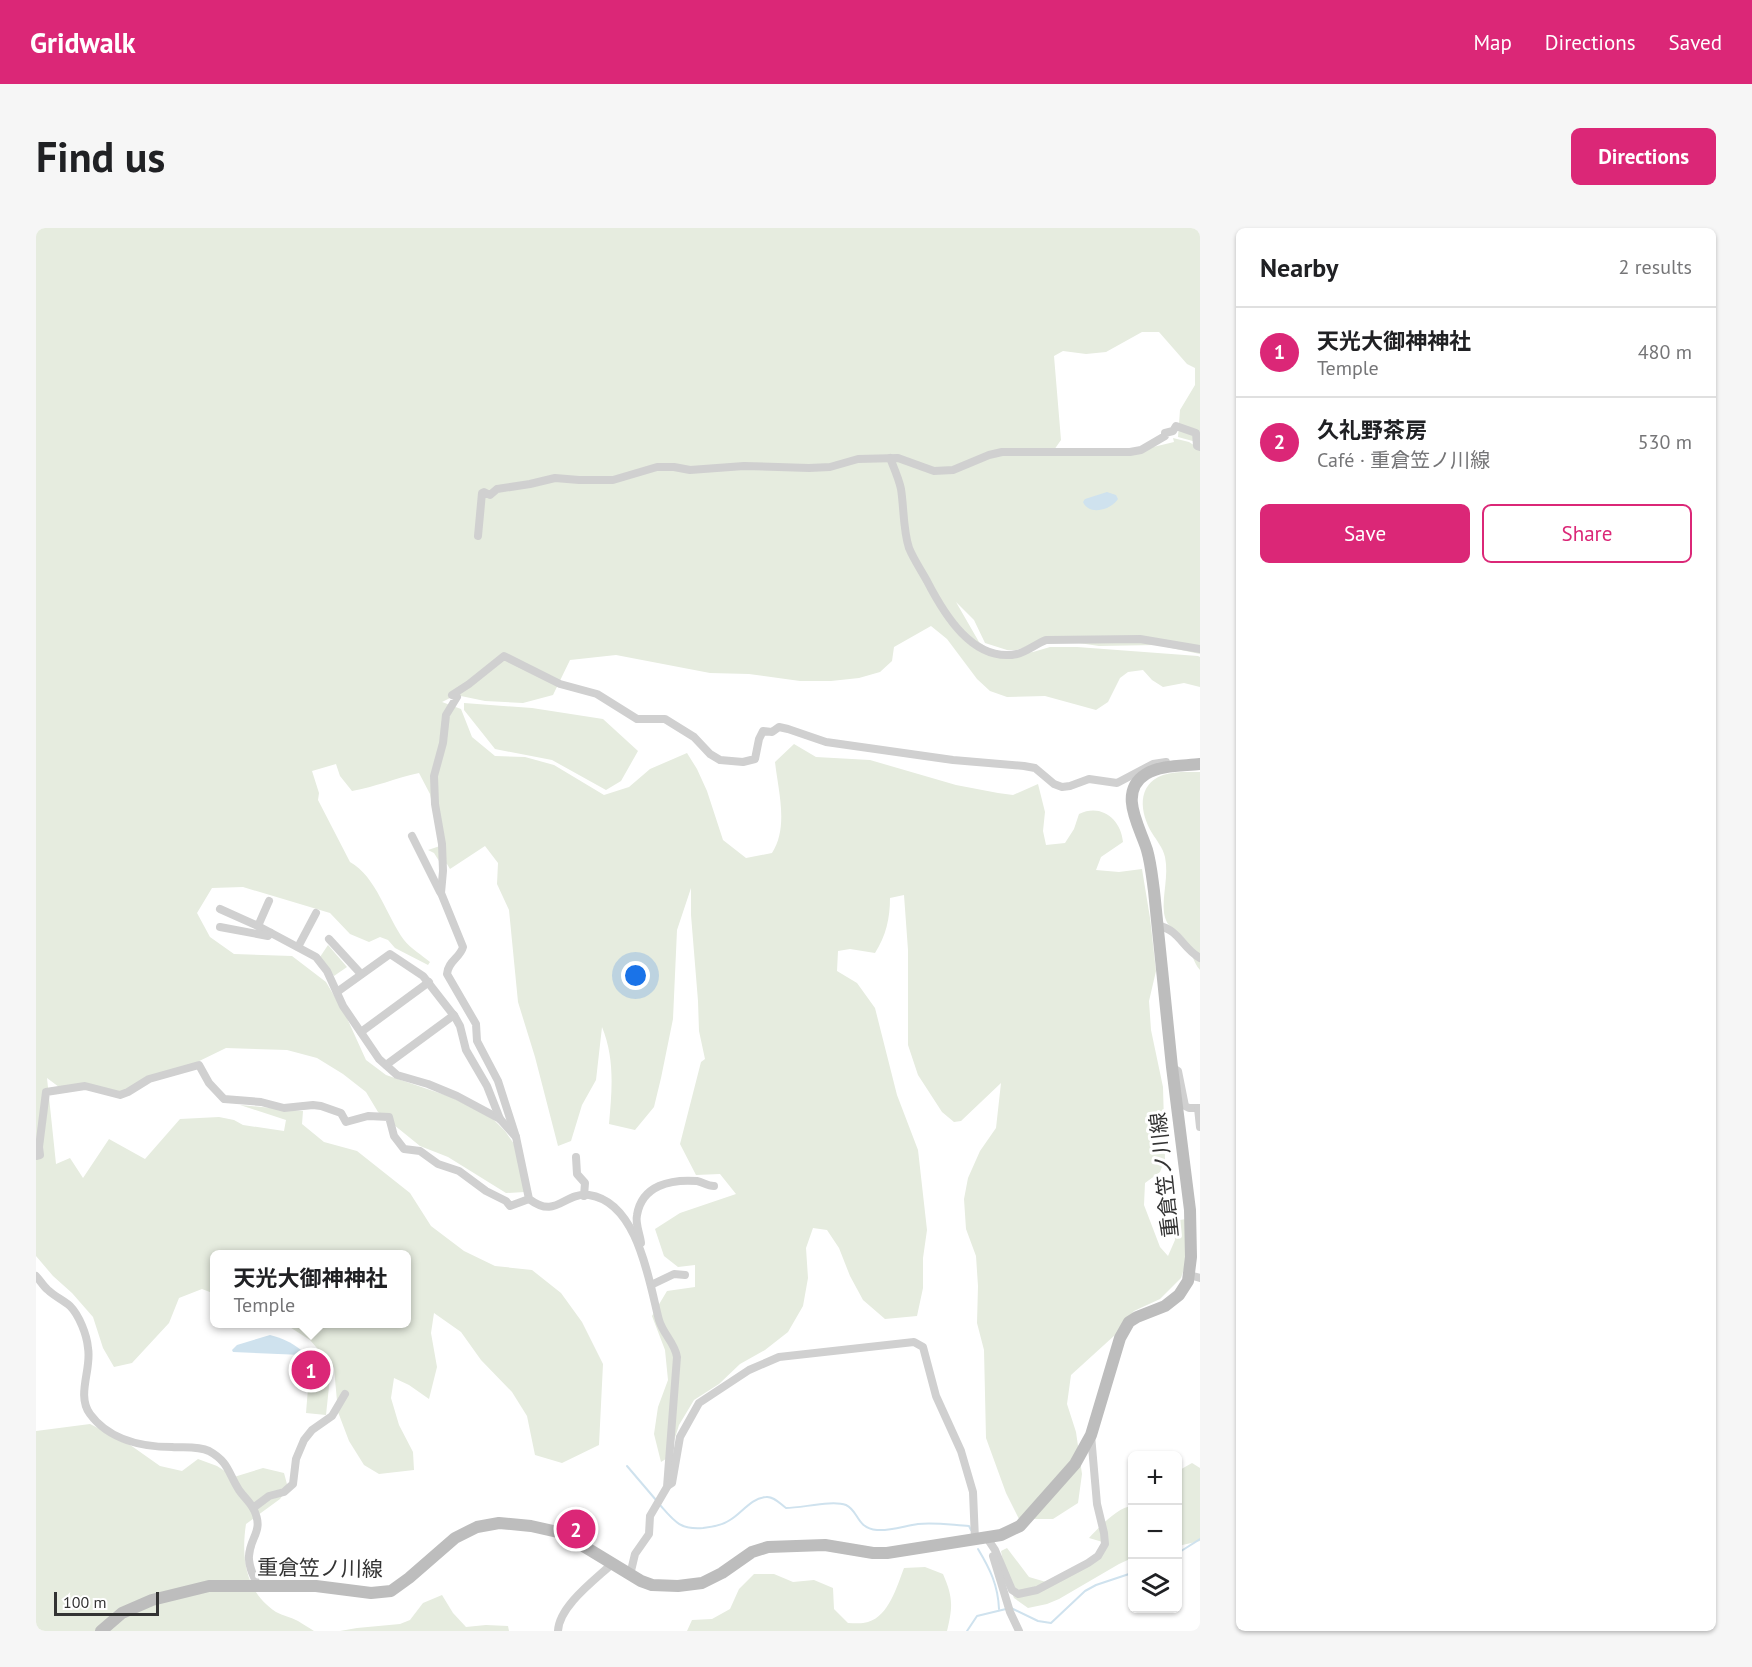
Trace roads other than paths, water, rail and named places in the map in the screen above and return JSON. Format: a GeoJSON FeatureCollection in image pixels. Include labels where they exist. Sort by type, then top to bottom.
{"type":"FeatureCollection","features":[{"type":"Feature","properties":{"kind":"main road","name":"重倉笠ノ川線"},"geometry":{"type":"LineString","coordinates":[[101,1631],[123,1613],[152,1600],[209,1586],[315,1586],[371,1593],[391,1591],[410,1578],[455,1538],[477,1527],[499,1523],[531,1526],[562,1533],[630,1575],[652,1585],[678,1586],[712,1579],[759,1548],[825,1545],[887,1552],[981,1539],[1001,1535],[1020,1526],[1075,1464],[1091,1435],[1120,1338],[1125,1329],[1137,1317],[1173,1301],[1195,1276],[1190,1210],[1150,862],[1131,797],[1135,785],[1147,773],[1200,764]]}},
{"type":"Feature","properties":{"kind":"street"},"geometry":{"type":"LineString","coordinates":[[478,536],[482,493],[490,495],[497,489],[555,478],[613,480],[657,467],[690,470],[744,466],[808,468],[830,467],[858,459],[890,458],[898,458],[934,471],[953,470],[1002,452],[1130,452],[1141,450],[1165,436],[1165,433],[1173,431],[1176,426],[1196,433],[1197,446],[1200,447]]}},
{"type":"Feature","properties":{"kind":"street"},"geometry":{"type":"LineString","coordinates":[[890,458],[900,486],[909,548],[938,603],[969,640],[987,651],[1001,655],[1019,654],[1046,640],[1140,639],[1200,649]]}},
{"type":"Feature","properties":{"kind":"street"},"geometry":{"type":"LineString","coordinates":[[441,893],[442,844],[435,804],[434,776],[443,743],[446,716],[457,697],[452,695],[504,656],[560,684],[597,694],[637,719],[665,719],[694,737],[710,754],[720,759],[743,762],[755,759],[759,739],[764,731],[772,732],[779,728],[826,742],[952,760],[1035,768],[1054,784],[1062,787],[1089,779],[1117,783],[1153,764],[1173,762],[1174,767]]}},
{"type":"Feature","properties":{"kind":"street"},"geometry":{"type":"LineString","coordinates":[[412,836],[441,893],[463,946],[460,953],[450,963],[447,974],[476,1024],[477,1041],[498,1081],[516,1137],[530,1199],[538,1205],[552,1208],[584,1196],[605,1200],[611,1204],[638,1241],[659,1323],[676,1350],[667,1487]]}},
{"type":"Feature","properties":{"kind":"street"},"geometry":{"type":"LineString","coordinates":[[258,926],[269,901]]}},
{"type":"Feature","properties":{"kind":"street"},"geometry":{"type":"LineString","coordinates":[[219,909],[258,926],[316,957],[327,971],[343,1006],[379,1059],[397,1075],[457,1096],[500,1119]]}},
{"type":"Feature","properties":{"kind":"street"},"geometry":{"type":"LineString","coordinates":[[298,947],[316,913]]}},
{"type":"Feature","properties":{"kind":"street"},"geometry":{"type":"LineString","coordinates":[[1157,925],[1169,928],[1186,947],[1200,958]]}},
{"type":"Feature","properties":{"kind":"street"},"geometry":{"type":"LineString","coordinates":[[220,927],[268,936],[271,933]]}},
{"type":"Feature","properties":{"kind":"street"},"geometry":{"type":"LineString","coordinates":[[329,939],[361,974]]}},
{"type":"Feature","properties":{"kind":"street"},"geometry":{"type":"LineString","coordinates":[[337,992],[390,954],[414,969],[429,982],[454,1015],[460,1026],[466,1050],[487,1086],[500,1119],[516,1137]]}},
{"type":"Feature","properties":{"kind":"street"},"geometry":{"type":"LineString","coordinates":[[361,1032],[429,982]]}},
{"type":"Feature","properties":{"kind":"street"},"geometry":{"type":"LineString","coordinates":[[386,1065],[454,1015]]}},
{"type":"Feature","properties":{"kind":"street"},"geometry":{"type":"LineString","coordinates":[[36,1156],[40,1155],[46,1092],[85,1086],[120,1095],[149,1079],[200,1065],[209,1083],[224,1099],[261,1102],[284,1108],[321,1106],[341,1113],[346,1122],[368,1116],[389,1117],[394,1136],[404,1149],[420,1151],[433,1161],[459,1171],[486,1191],[502,1198],[510,1206],[530,1199]]}},
{"type":"Feature","properties":{"kind":"street"},"geometry":{"type":"LineString","coordinates":[[1172,1067],[1179,1071],[1185,1106],[1199,1108],[1200,1127]]}},
{"type":"Feature","properties":{"kind":"street"},"geometry":{"type":"LineString","coordinates":[[576,1157],[578,1174],[585,1182],[584,1196]]}},
{"type":"Feature","properties":{"kind":"street"},"geometry":{"type":"LineString","coordinates":[[641,1250],[636,1218],[650,1190],[659,1184],[669,1182],[699,1181],[706,1186],[714,1186]]}},
{"type":"Feature","properties":{"kind":"street"},"geometry":{"type":"LineString","coordinates":[[651,1285],[674,1274],[685,1275]]}},
{"type":"Feature","properties":{"kind":"street"},"geometry":{"type":"LineString","coordinates":[[36,1276],[48,1291],[72,1308],[81,1325],[89,1349],[85,1407],[93,1418],[109,1430],[137,1444],[208,1451],[230,1469],[240,1492],[253,1508],[258,1529],[249,1559],[258,1586]]}},
{"type":"Feature","properties":{"kind":"street"},"geometry":{"type":"LineString","coordinates":[[630,1575],[635,1554],[649,1534],[649,1522],[667,1487],[672,1482],[680,1437],[699,1403],[749,1370],[779,1357],[914,1342],[923,1347],[936,1396],[961,1450],[973,1492],[981,1539],[1019,1631]]}},
{"type":"Feature","properties":{"kind":"street"},"geometry":{"type":"LineString","coordinates":[[253,1508],[268,1496],[284,1492],[289,1488],[292,1484],[298,1449],[312,1431],[332,1416],[345,1394]]}},
{"type":"Feature","properties":{"kind":"street"},"geometry":{"type":"LineString","coordinates":[[981,1539],[995,1550],[1012,1590],[1018,1594],[1037,1590],[1098,1556],[1105,1544],[1096,1504],[1091,1435]]}},
{"type":"Feature","properties":{"kind":"street"},"geometry":{"type":"LineString","coordinates":[[558,1631],[559,1621],[569,1605],[612,1563]]}},
{"type":"Feature","properties":{"kind":"water"},"geometry":{"type":"Polygon","coordinates":[[[1107,492],[1116,495],[1118,499],[1110,506],[1095,510],[1090,509],[1083,502],[1085,499],[1107,492]]]}},
{"type":"Feature","properties":{"kind":"water"},"geometry":{"type":"Polygon","coordinates":[[[270,1335],[294,1345],[301,1350],[302,1355],[233,1352],[232,1350],[237,1345],[270,1335]]]}},
{"type":"Feature","properties":{"kind":"waterway"},"geometry":{"type":"LineString","coordinates":[[627,1466],[656,1500]]}},
{"type":"Feature","properties":{"kind":"waterway"},"geometry":{"type":"LineString","coordinates":[[660,1505],[669,1516],[689,1528],[710,1527],[724,1523],[751,1503],[769,1497],[786,1508],[825,1504],[846,1505],[861,1523],[870,1529],[887,1530],[930,1523],[969,1526],[971,1530]]}},
{"type":"Feature","properties":{"kind":"waterway"},"geometry":{"type":"LineString","coordinates":[[1182,1550],[1200,1539]]}},
{"type":"Feature","properties":{"kind":"waterway"},"geometry":{"type":"LineString","coordinates":[[978,1549],[993,1578],[999,1609]]}},
{"type":"Feature","properties":{"kind":"waterway"},"geometry":{"type":"LineString","coordinates":[[1011,1608],[1038,1621],[1051,1623],[1085,1591],[1128,1574]]}},
{"type":"Feature","properties":{"kind":"waterway"},"geometry":{"type":"LineString","coordinates":[[967,1631],[977,1616],[1006,1609]]}},
{"type":"Feature","properties":{"kind":"place","name":"天光大御神神社"},"geometry":{"type":"Point","coordinates":[311,1370]}},
{"type":"Feature","properties":{"kind":"place","name":"久礼野茶房"},"geometry":{"type":"Point","coordinates":[576,1529]}}]}
